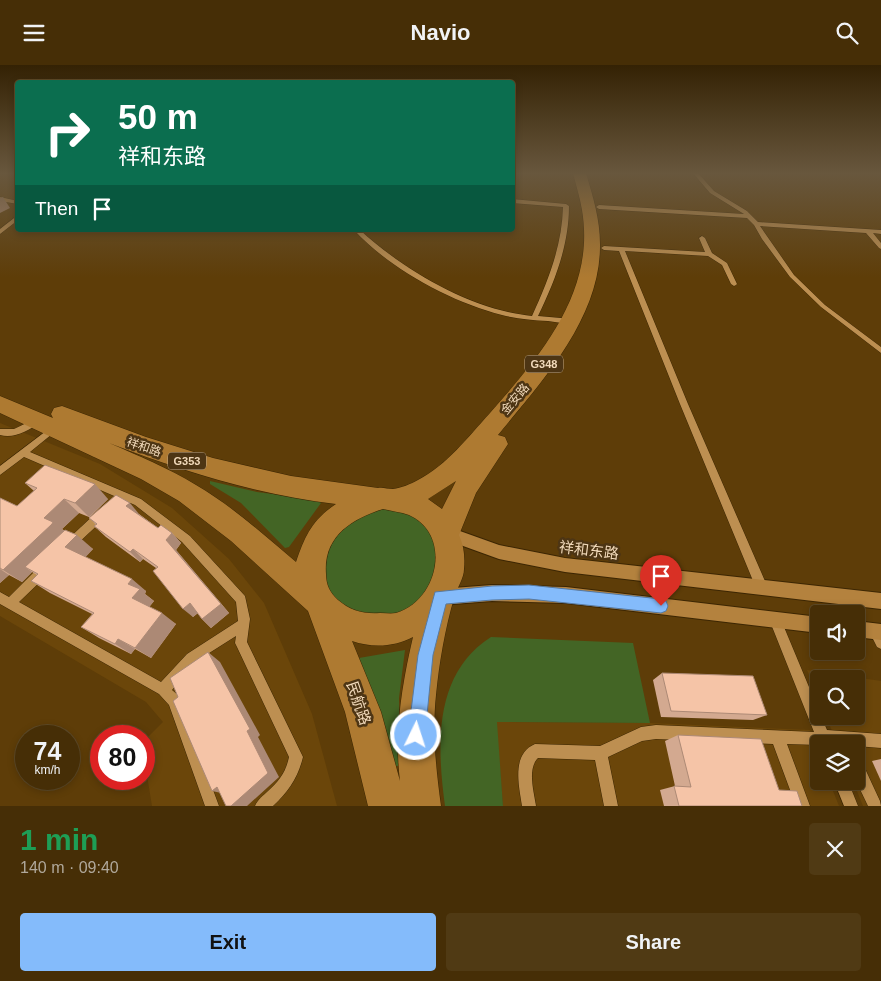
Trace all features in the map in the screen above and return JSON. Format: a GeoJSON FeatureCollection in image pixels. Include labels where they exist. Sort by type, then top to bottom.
{"type":"FeatureCollection","features":[{"type":"Feature","properties":{"kind":"highway","name":"金安路"},"geometry":{"type":"LineString","coordinates":[[389,499],[422,491],[446,476],[476,445],[547,361],[572,321],[586,285],[593,244],[590,208]]}},
{"type":"Feature","properties":{"kind":"highway","name":"金安路"},"geometry":{"type":"LineString","coordinates":[[446,533],[457,502],[477,467],[560,365],[580,333],[593,302],[601,271],[613,248],[599,208]]}},
{"type":"Feature","properties":{"kind":"highway","name":"祥和路"},"geometry":{"type":"LineString","coordinates":[[0,388],[120,438],[220,471],[310,491],[389,499]]}},
{"type":"Feature","properties":{"kind":"highway","name":"祥和路"},"geometry":{"type":"LineString","coordinates":[[0,404],[150,472],[207,505],[241,532],[320,603]]}},
{"type":"Feature","properties":{"kind":"highway","name":"G348"},"geometry":{"type":"LineString","coordinates":[[422,806],[416,752],[417,719],[425,655],[440,597],[448,580],[452,562],[452,550],[446,533],[428,511],[407,501],[371,500],[348,508],[337,515],[321,533],[311,556],[311,581],[320,603],[340,621],[352,627],[381,630],[408,623],[431,608],[440,597]]}},
{"type":"Feature","properties":{"kind":"highway","name":"民航路"},"geometry":{"type":"LineString","coordinates":[[320,603],[363,712],[387,806]]}},
{"type":"Feature","properties":{"kind":"main road","name":"祥和东路"},"geometry":{"type":"LineString","coordinates":[[446,533],[499,552],[542,562],[881,601]]}},
{"type":"Feature","properties":{"kind":"main road"},"geometry":{"type":"LineString","coordinates":[[440,597],[492,593],[548,593],[810,624]]}},
{"type":"Feature","properties":{"kind":"main road"},"geometry":{"type":"LineString","coordinates":[[865,632],[879,636]]}},
{"type":"Feature","properties":{"kind":"street"},"geometry":{"type":"LineString","coordinates":[[534,317],[560,258],[565,236],[566,208]]}},
{"type":"Feature","properties":{"kind":"street"},"geometry":{"type":"LineString","coordinates":[[609,208],[749,216]]}},
{"type":"Feature","properties":{"kind":"street"},"geometry":{"type":"LineString","coordinates":[[736,208],[756,223],[765,239],[792,275],[824,305],[881,351]]}},
{"type":"Feature","properties":{"kind":"street"},"geometry":{"type":"LineString","coordinates":[[0,232],[15,220]]}},
{"type":"Feature","properties":{"kind":"street"},"geometry":{"type":"LineString","coordinates":[[756,223],[881,232]]}},
{"type":"Feature","properties":{"kind":"street"},"geometry":{"type":"LineString","coordinates":[[868,231],[881,247]]}},
{"type":"Feature","properties":{"kind":"street"},"geometry":{"type":"LineString","coordinates":[[359,232],[394,261],[439,287],[502,313],[572,321]]}},
{"type":"Feature","properties":{"kind":"street"},"geometry":{"type":"LineString","coordinates":[[702,238],[709,254]]}},
{"type":"Feature","properties":{"kind":"street"},"geometry":{"type":"LineString","coordinates":[[734,284],[725,264],[709,254],[613,248],[684,404],[762,587]]}},
{"type":"Feature","properties":{"kind":"street"},"geometry":{"type":"LineString","coordinates":[[0,432],[6,434],[46,424]]}},
{"type":"Feature","properties":{"kind":"street"},"geometry":{"type":"LineString","coordinates":[[0,471],[23,453],[46,424]]}},
{"type":"Feature","properties":{"kind":"street"},"geometry":{"type":"LineString","coordinates":[[23,453],[117,501],[138,502],[186,539],[241,600],[244,624],[241,643],[296,757],[294,769],[287,783],[262,806]]}},
{"type":"Feature","properties":{"kind":"street"},"geometry":{"type":"LineString","coordinates":[[64,551],[117,501]]}},
{"type":"Feature","properties":{"kind":"street"},"geometry":{"type":"LineString","coordinates":[[50,564],[5,600],[163,690],[174,701],[212,806]]}},
{"type":"Feature","properties":{"kind":"street"},"geometry":{"type":"LineString","coordinates":[[775,619],[822,735]]}},
{"type":"Feature","properties":{"kind":"street"},"geometry":{"type":"LineString","coordinates":[[163,690],[191,658],[244,624]]}},
{"type":"Feature","properties":{"kind":"street"},"geometry":{"type":"LineString","coordinates":[[529,806],[525,763],[529,755],[535,751],[601,753],[641,734],[656,732],[810,738]]}},
{"type":"Feature","properties":{"kind":"street"},"geometry":{"type":"LineString","coordinates":[[777,736],[803,806]]}},
{"type":"Feature","properties":{"kind":"street"},"geometry":{"type":"LineString","coordinates":[[865,741],[881,741]]}},
{"type":"Feature","properties":{"kind":"street"},"geometry":{"type":"LineString","coordinates":[[601,753],[611,806]]}},
{"type":"Feature","properties":{"kind":"street"},"geometry":{"type":"LineString","coordinates":[[865,784],[875,806]]}},
{"type":"Feature","properties":{"kind":"street"},"geometry":{"type":"LineString","coordinates":[[845,790],[851,806]]}},
{"type":"Feature","properties":{"kind":"shaded area"},"geometry":{"type":"Polygon","coordinates":[[[0,423],[100,464],[172,508],[229,559],[264,603],[312,714],[337,806],[152,806],[149,790],[155,790],[155,730],[163,722],[146,702],[0,616],[0,423]]]}},
{"type":"Feature","properties":{"kind":"shaded area"},"geometry":{"type":"Polygon","coordinates":[[[865,679],[881,681],[881,806],[863,806],[857,790],[865,790],[865,735],[833,735],[830,725],[865,725],[865,679]]]}},
{"type":"Feature","properties":{"kind":"shaded area"},"geometry":{"type":"Polygon","coordinates":[[[496,722],[650,723],[810,730],[812,735],[810,735],[810,790],[833,790],[839,806],[503,806],[496,722]]]}},
{"type":"Feature","properties":{"kind":"green space"},"geometry":{"type":"Polygon","coordinates":[[[210,481],[257,492],[319,500],[321,503],[289,547],[285,548],[241,503],[210,484],[210,481]]]}},
{"type":"Feature","properties":{"kind":"green space"},"geometry":{"type":"Polygon","coordinates":[[[382,508],[393,509],[413,516],[429,530],[437,546],[437,574],[418,603],[395,615],[370,618],[336,604],[320,575],[332,533],[340,525],[382,508]]]}},
{"type":"Feature","properties":{"kind":"green space"},"geometry":{"type":"Polygon","coordinates":[[[491,637],[633,643],[650,723],[497,722],[503,806],[445,806],[441,759],[443,713],[449,691],[458,671],[472,652],[491,637]]]}},
{"type":"Feature","properties":{"kind":"green space"},"geometry":{"type":"Polygon","coordinates":[[[405,650],[399,698],[400,765],[395,767],[356,662],[359,658],[405,650]]]}},
{"type":"Feature","properties":{"kind":"building"},"geometry":{"type":"Polygon","coordinates":[[[45,465],[95,484],[75,503],[64,499],[44,518],[53,522],[52,524],[3,570],[0,568],[0,498],[17,506],[37,488],[25,483],[45,465]]]}},
{"type":"Feature","properties":{"kind":"building"},"geometry":{"type":"Polygon","coordinates":[[[116,495],[130,503],[126,506],[158,528],[161,525],[172,533],[166,540],[221,604],[202,619],[190,603],[183,609],[153,571],[158,567],[133,549],[130,552],[94,526],[97,524],[89,518],[116,495]]]}},
{"type":"Feature","properties":{"kind":"building"},"geometry":{"type":"Polygon","coordinates":[[[65,530],[77,535],[65,547],[132,579],[128,584],[140,589],[132,598],[162,613],[135,648],[118,639],[115,644],[81,627],[94,613],[31,581],[38,574],[25,567],[65,530]]]}},
{"type":"Feature","properties":{"kind":"building"},"geometry":{"type":"Polygon","coordinates":[[[208,652],[250,729],[247,731],[268,773],[231,806],[226,806],[217,787],[212,791],[173,701],[178,697],[170,678],[208,652]]]}},
{"type":"Feature","properties":{"kind":"building"},"geometry":{"type":"Polygon","coordinates":[[[662,673],[753,676],[767,715],[671,711],[662,673]]]}},
{"type":"Feature","properties":{"kind":"building"},"geometry":{"type":"Polygon","coordinates":[[[678,735],[761,739],[779,790],[797,791],[802,806],[679,806],[674,786],[691,787],[678,735]]]}},
{"type":"Feature","properties":{"kind":"route"},"geometry":{"type":"LineString","coordinates":[[416,735],[425,655],[440,597],[466,594],[529,592],[661,606]]}}]}
